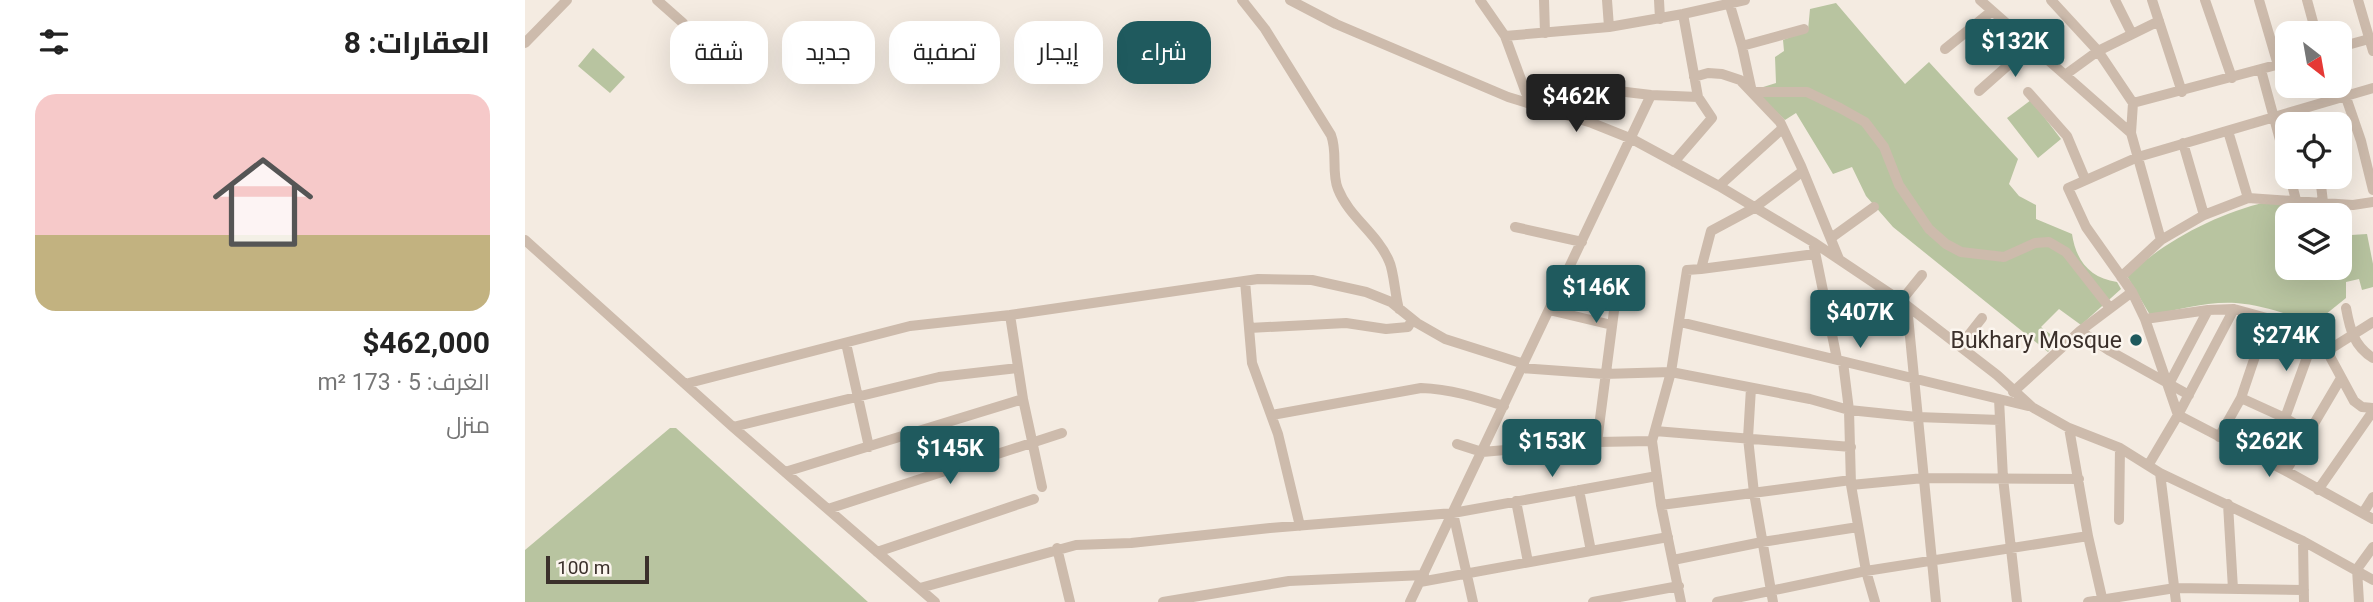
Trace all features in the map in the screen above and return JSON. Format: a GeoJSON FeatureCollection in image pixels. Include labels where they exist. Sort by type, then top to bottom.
{"type":"FeatureCollection","features":[{"type":"Feature","properties":{"kind":"street"},"geometry":{"type":"LineString","coordinates":[[525,43],[567,0]]}},
{"type":"Feature","properties":{"kind":"street"},"geometry":{"type":"LineString","coordinates":[[657,0],[681,21]]}},
{"type":"Feature","properties":{"kind":"street"},"geometry":{"type":"LineString","coordinates":[[1242,0],[1288,64],[1331,135],[1335,146],[1336,185],[1342,200],[1370,232],[1390,262],[1399,310]]}},
{"type":"Feature","properties":{"kind":"street"},"geometry":{"type":"LineString","coordinates":[[1290,0],[1336,24],[1508,97],[1632,139],[1675,162],[1812,242],[1904,304],[1997,375],[2032,407],[2069,428],[2120,448],[2160,473],[2303,541],[2373,580]]}},
{"type":"Feature","properties":{"kind":"street"},"geometry":{"type":"LineString","coordinates":[[1480,0],[1505,36],[1529,103]]}},
{"type":"Feature","properties":{"kind":"street"},"geometry":{"type":"LineString","coordinates":[[1544,0],[1545,33]]}},
{"type":"Feature","properties":{"kind":"street"},"geometry":{"type":"LineString","coordinates":[[1607,0],[1609,27]]}},
{"type":"Feature","properties":{"kind":"street"},"geometry":{"type":"LineString","coordinates":[[1659,0],[1660,19]]}},
{"type":"Feature","properties":{"kind":"street"},"geometry":{"type":"LineString","coordinates":[[1505,36],[1609,27],[1683,14],[1702,4],[1744,0]]}},
{"type":"Feature","properties":{"kind":"street"},"geometry":{"type":"LineString","coordinates":[[1980,0],[2131,133]]}},
{"type":"Feature","properties":{"kind":"street"},"geometry":{"type":"LineString","coordinates":[[2050,0],[2098,51],[2133,103],[2131,133],[2161,240]]}},
{"type":"Feature","properties":{"kind":"street"},"geometry":{"type":"LineString","coordinates":[[2115,0],[2132,34]]}},
{"type":"Feature","properties":{"kind":"street"},"geometry":{"type":"LineString","coordinates":[[2152,0],[2182,92]]}},
{"type":"Feature","properties":{"kind":"street"},"geometry":{"type":"LineString","coordinates":[[2205,0],[2232,78]]}},
{"type":"Feature","properties":{"kind":"street"},"geometry":{"type":"LineString","coordinates":[[2259,0],[2275,42]]}},
{"type":"Feature","properties":{"kind":"street"},"geometry":{"type":"LineString","coordinates":[[2307,0],[2313,21]]}},
{"type":"Feature","properties":{"kind":"street"},"geometry":{"type":"LineString","coordinates":[[2358,0],[2373,51]]}},
{"type":"Feature","properties":{"kind":"street"},"geometry":{"type":"LineString","coordinates":[[1729,2],[1752,92]]}},
{"type":"Feature","properties":{"kind":"street"},"geometry":{"type":"LineString","coordinates":[[1945,50],[1992,11]]}},
{"type":"Feature","properties":{"kind":"street"},"geometry":{"type":"LineString","coordinates":[[2362,14],[2373,11]]}},
{"type":"Feature","properties":{"kind":"street"},"geometry":{"type":"LineString","coordinates":[[1675,162],[1712,118],[1698,97],[1683,14]]}},
{"type":"Feature","properties":{"kind":"street"},"geometry":{"type":"LineString","coordinates":[[2065,75],[2098,51],[2159,21]]}},
{"type":"Feature","properties":{"kind":"street"},"geometry":{"type":"LineString","coordinates":[[1742,46],[1804,29]]}},
{"type":"Feature","properties":{"kind":"street"},"geometry":{"type":"LineString","coordinates":[[2352,44],[2369,39]]}},
{"type":"Feature","properties":{"kind":"street"},"geometry":{"type":"LineString","coordinates":[[1979,91],[2031,45]]}},
{"type":"Feature","properties":{"kind":"street"},"geometry":{"type":"LineString","coordinates":[[2133,103],[2275,65]]}},
{"type":"Feature","properties":{"kind":"street"},"geometry":{"type":"LineString","coordinates":[[2260,70],[2275,118],[2138,157],[2068,188],[2087,228],[2132,292],[2145,319],[2178,415],[2373,519]]}},
{"type":"Feature","properties":{"kind":"street"},"geometry":{"type":"LineString","coordinates":[[1694,77],[1708,73],[1740,80],[1783,128],[1839,260]]}},
{"type":"Feature","properties":{"kind":"street"},"geometry":{"type":"LineString","coordinates":[[1524,87],[1583,91],[1601,89],[1698,97]]}},
{"type":"Feature","properties":{"kind":"street"},"geometry":{"type":"LineString","coordinates":[[1752,92],[1807,92],[1865,122],[1884,147],[1899,184],[1930,229],[1946,244],[1961,252],[2004,257],[2035,243],[2049,242],[2066,252],[2110,308]]}},
{"type":"Feature","properties":{"kind":"street"},"geometry":{"type":"LineString","coordinates":[[2028,92],[2067,136],[2085,179]]}},
{"type":"Feature","properties":{"kind":"street"},"geometry":{"type":"LineString","coordinates":[[2352,96],[2372,92]]}},
{"type":"Feature","properties":{"kind":"street"},"geometry":{"type":"LineString","coordinates":[[1411,602],[1651,95]]}},
{"type":"Feature","properties":{"kind":"street"},"geometry":{"type":"LineString","coordinates":[[2294,112],[2342,98]]}},
{"type":"Feature","properties":{"kind":"street"},"geometry":{"type":"LineString","coordinates":[[2345,98],[2361,141],[2373,190]]}},
{"type":"Feature","properties":{"kind":"street"},"geometry":{"type":"LineString","coordinates":[[1719,186],[1783,128]]}},
{"type":"Feature","properties":{"kind":"street"},"geometry":{"type":"LineString","coordinates":[[2228,131],[2248,198]]}},
{"type":"Feature","properties":{"kind":"street"},"geometry":{"type":"LineString","coordinates":[[2183,143],[2204,215]]}},
{"type":"Feature","properties":{"kind":"street"},"geometry":{"type":"LineString","coordinates":[[1701,269],[1711,231],[1754,208],[1803,171]]}},
{"type":"Feature","properties":{"kind":"street"},"geometry":{"type":"LineString","coordinates":[[2293,189],[2296,201]]}},
{"type":"Feature","properties":{"kind":"street"},"geometry":{"type":"LineString","coordinates":[[2321,189],[2323,202]]}},
{"type":"Feature","properties":{"kind":"street"},"geometry":{"type":"LineString","coordinates":[[2121,277],[2161,240],[2204,215],[2248,198],[2353,205],[2373,202]]}},
{"type":"Feature","properties":{"kind":"street"},"geometry":{"type":"LineString","coordinates":[[1831,238],[1874,207]]}},
{"type":"Feature","properties":{"kind":"street"},"geometry":{"type":"LineString","coordinates":[[1515,227],[1582,242]]}},
{"type":"Feature","properties":{"kind":"street"},"geometry":{"type":"LineString","coordinates":[[525,240],[733,427],[935,602]]}},
{"type":"Feature","properties":{"kind":"street"},"geometry":{"type":"LineString","coordinates":[[1812,242],[1849,410],[1851,482],[1872,602]]}},
{"type":"Feature","properties":{"kind":"street"},"geometry":{"type":"LineString","coordinates":[[1681,602],[1661,505],[1653,436],[1671,372],[1687,270],[1815,254]]}},
{"type":"Feature","properties":{"kind":"street"},"geometry":{"type":"LineString","coordinates":[[1922,275],[1904,304],[1936,602]]}},
{"type":"Feature","properties":{"kind":"street"},"geometry":{"type":"LineString","coordinates":[[685,384],[910,326],[1010,315],[1245,281],[1289,279],[1341,286],[1381,298],[1445,339],[1523,366],[1604,374],[1671,372],[1810,399],[1849,410],[1917,417],[2000,420]]}},
{"type":"Feature","properties":{"kind":"street"},"geometry":{"type":"LineString","coordinates":[[1597,442],[1618,280]]}},
{"type":"Feature","properties":{"kind":"street"},"geometry":{"type":"LineString","coordinates":[[1245,281],[1252,363],[1272,415],[1300,526]]}},
{"type":"Feature","properties":{"kind":"street"},"geometry":{"type":"LineString","coordinates":[[2013,392],[2080,331],[2132,292]]}},
{"type":"Feature","properties":{"kind":"street"},"geometry":{"type":"LineString","coordinates":[[2145,319],[2234,309],[2304,328],[2327,351],[2354,401],[2373,410],[2318,490]]}},
{"type":"Feature","properties":{"kind":"street"},"geometry":{"type":"LineString","coordinates":[[2149,464],[2234,309]]}},
{"type":"Feature","properties":{"kind":"street"},"geometry":{"type":"LineString","coordinates":[[2346,309],[2357,347],[2373,358]]}},
{"type":"Feature","properties":{"kind":"street"},"geometry":{"type":"LineString","coordinates":[[1549,310],[1612,325]]}},
{"type":"Feature","properties":{"kind":"street"},"geometry":{"type":"LineString","coordinates":[[2169,384],[2208,310]]}},
{"type":"Feature","properties":{"kind":"street"},"geometry":{"type":"LineString","coordinates":[[1010,315],[1031,443],[1042,487]]}},
{"type":"Feature","properties":{"kind":"street"},"geometry":{"type":"LineString","coordinates":[[1960,346],[1982,318]]}},
{"type":"Feature","properties":{"kind":"street"},"geometry":{"type":"LineString","coordinates":[[2219,437],[2241,398],[2268,318]]}},
{"type":"Feature","properties":{"kind":"street"},"geometry":{"type":"LineString","coordinates":[[1249,328],[1346,323],[1399,329],[1408,327],[1412,320]]}},
{"type":"Feature","properties":{"kind":"street"},"geometry":{"type":"LineString","coordinates":[[1680,322],[2032,407]]}},
{"type":"Feature","properties":{"kind":"street"},"geometry":{"type":"LineString","coordinates":[[2327,351],[2373,322]]}},
{"type":"Feature","properties":{"kind":"street"},"geometry":{"type":"LineString","coordinates":[[2080,331],[2189,395]]}},
{"type":"Feature","properties":{"kind":"street"},"geometry":{"type":"LineString","coordinates":[[2285,418],[2314,338]]}},
{"type":"Feature","properties":{"kind":"street"},"geometry":{"type":"LineString","coordinates":[[846,343],[869,447]]}},
{"type":"Feature","properties":{"kind":"street"},"geometry":{"type":"LineString","coordinates":[[733,427],[939,377],[1018,368]]}},
{"type":"Feature","properties":{"kind":"street"},"geometry":{"type":"LineString","coordinates":[[2286,471],[2341,378]]}},
{"type":"Feature","properties":{"kind":"street"},"geometry":{"type":"LineString","coordinates":[[1272,415],[1421,388],[1456,392],[1504,406]]}},
{"type":"Feature","properties":{"kind":"street"},"geometry":{"type":"LineString","coordinates":[[1751,388],[1748,438],[1753,493],[1773,602]]}},
{"type":"Feature","properties":{"kind":"street"},"geometry":{"type":"LineString","coordinates":[[2241,398],[2309,432]]}},
{"type":"Feature","properties":{"kind":"street"},"geometry":{"type":"LineString","coordinates":[[785,472],[1023,399]]}},
{"type":"Feature","properties":{"kind":"street"},"geometry":{"type":"LineString","coordinates":[[1999,399],[2003,478],[2017,602]]}},
{"type":"Feature","properties":{"kind":"street"},"geometry":{"type":"LineString","coordinates":[[2069,428],[2088,536],[2103,601]]}},
{"type":"Feature","properties":{"kind":"street"},"geometry":{"type":"LineString","coordinates":[[828,509],[1062,433]]}},
{"type":"Feature","properties":{"kind":"street"},"geometry":{"type":"LineString","coordinates":[[1457,444],[1482,452],[1653,436],[1748,438],[1851,447]]}},
{"type":"Feature","properties":{"kind":"street"},"geometry":{"type":"LineString","coordinates":[[2119,520],[2120,448]]}},
{"type":"Feature","properties":{"kind":"street"},"geometry":{"type":"LineString","coordinates":[[2160,473],[2176,602]]}},
{"type":"Feature","properties":{"kind":"street"},"geometry":{"type":"LineString","coordinates":[[920,588],[1057,548],[1076,545],[1131,544],[1453,513],[1657,476]]}},
{"type":"Feature","properties":{"kind":"street"},"geometry":{"type":"LineString","coordinates":[[1661,505],[1851,482],[1924,478],[2079,479]]}},
{"type":"Feature","properties":{"kind":"street"},"geometry":{"type":"LineString","coordinates":[[1579,490],[1591,551]]}},
{"type":"Feature","properties":{"kind":"street"},"geometry":{"type":"LineString","coordinates":[[2363,513],[2373,497]]}},
{"type":"Feature","properties":{"kind":"street"},"geometry":{"type":"LineString","coordinates":[[877,552],[1034,499]]}},
{"type":"Feature","properties":{"kind":"street"},"geometry":{"type":"LineString","coordinates":[[1516,501],[1528,562]]}},
{"type":"Feature","properties":{"kind":"street"},"geometry":{"type":"LineString","coordinates":[[2228,504],[2232,589]]}},
{"type":"Feature","properties":{"kind":"street"},"geometry":{"type":"LineString","coordinates":[[1453,513],[1473,602]]}},
{"type":"Feature","properties":{"kind":"street"},"geometry":{"type":"LineString","coordinates":[[1673,560],[1762,541],[1858,527]]}},
{"type":"Feature","properties":{"kind":"street"},"geometry":{"type":"LineString","coordinates":[[1717,602],[1865,570],[2088,536]]}},
{"type":"Feature","properties":{"kind":"street"},"geometry":{"type":"LineString","coordinates":[[1163,602],[1289,581],[1422,578],[1465,574],[1668,537]]}},
{"type":"Feature","properties":{"kind":"street"},"geometry":{"type":"LineString","coordinates":[[2303,541],[2304,602]]}},
{"type":"Feature","properties":{"kind":"street"},"geometry":{"type":"LineString","coordinates":[[2358,602],[2357,569],[2373,547]]}},
{"type":"Feature","properties":{"kind":"street"},"geometry":{"type":"LineString","coordinates":[[1057,548],[1070,602]]}},
{"type":"Feature","properties":{"kind":"street"},"geometry":{"type":"LineString","coordinates":[[1593,602],[1679,586]]}},
{"type":"Feature","properties":{"kind":"street"},"geometry":{"type":"LineString","coordinates":[[2088,602],[2175,588],[2304,590]]}},
{"type":"Feature","properties":{"kind":"green space"},"geometry":{"type":"Polygon","coordinates":[[[1836,3],[1905,84],[1929,62],[2018,159],[2009,184],[2019,196],[2036,205],[2036,219],[2072,234],[2077,252],[2086,267],[2099,277],[2117,282],[2121,289],[2081,325],[2059,309],[2041,327],[2058,340],[2048,352],[1893,227],[1866,196],[1852,167],[1833,174],[1796,113],[1785,120],[1761,98],[1760,88],[1776,83],[1775,57],[1784,51],[1783,40],[1808,30],[1810,9],[1836,3]]]}},
{"type":"Feature","properties":{"kind":"green space"},"geometry":{"type":"Polygon","coordinates":[[[593,48],[625,77],[610,93],[578,66],[593,48]]]}},
{"type":"Feature","properties":{"kind":"green space"},"geometry":{"type":"Polygon","coordinates":[[[2031,100],[2061,139],[2038,158],[2007,118],[2031,100]]]}},
{"type":"Feature","properties":{"kind":"green space"},"geometry":{"type":"Polygon","coordinates":[[[2266,202],[2276,203],[2275,280],[2352,280],[2352,235],[2367,234],[2373,264],[2373,287],[2362,290],[2359,279],[2346,282],[2346,298],[2315,323],[2266,308],[2236,303],[2204,305],[2150,315],[2127,276],[2174,240],[2229,214],[2266,202]]]}},
{"type":"Feature","properties":{"kind":"green space"},"geometry":{"type":"Polygon","coordinates":[[[670,428],[676,428],[868,602],[525,602],[525,550],[670,428]]]}},
{"type":"Feature","properties":{"kind":"place","name":"Bukhary Mosque"},"geometry":{"type":"Point","coordinates":[2136,340]}}]}
